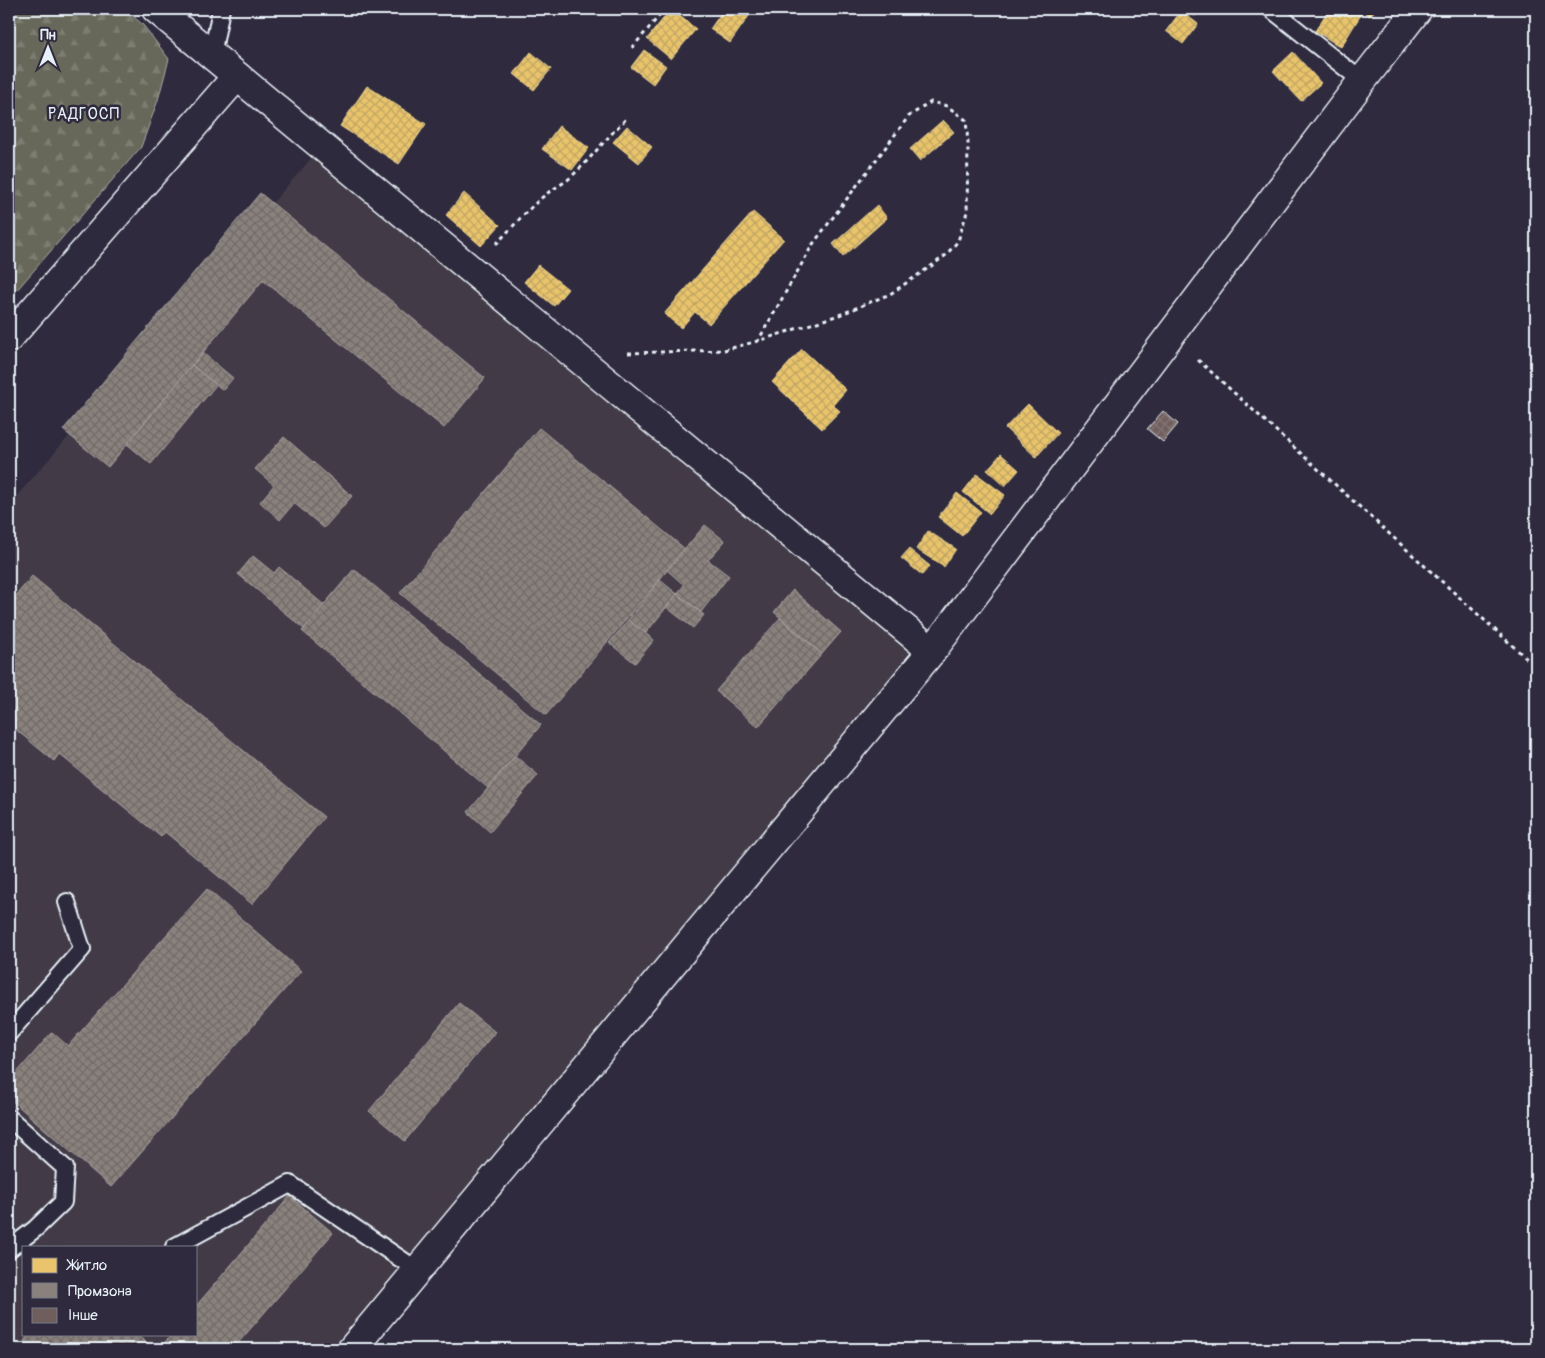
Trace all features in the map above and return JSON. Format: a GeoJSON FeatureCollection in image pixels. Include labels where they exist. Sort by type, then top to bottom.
{"type":"FeatureCollection","features":[{"type":"Feature","properties":{"kind":"street"},"geometry":{"type":"LineString","coordinates":[[156,9],[932,652]]}},
{"type":"Feature","properties":{"kind":"street"},"geometry":{"type":"LineString","coordinates":[[352,1349],[932,652],[1418,9]]}},
{"type":"Feature","properties":{"kind":"street"},"geometry":{"type":"LineString","coordinates":[[9,338],[237,76]]}},
{"type":"Feature","properties":{"kind":"lane"},"geometry":{"type":"LineString","coordinates":[[212,55],[221,9]]}},
{"type":"Feature","properties":{"kind":"lane"},"geometry":{"type":"LineString","coordinates":[[1271,9],[1362,81]]}},
{"type":"Feature","properties":{"kind":"lane"},"geometry":{"type":"LineString","coordinates":[[9,1033],[82,949],[67,902]]}},
{"type":"Feature","properties":{"kind":"lane"},"geometry":{"type":"LineString","coordinates":[[9,1118],[65,1168],[63,1202],[9,1250]]}},
{"type":"Feature","properties":{"kind":"lane"},"geometry":{"type":"LineString","coordinates":[[176,1246],[290,1184],[417,1270]]}},
{"type":"Feature","properties":{"kind":"path"},"geometry":{"type":"LineString","coordinates":[[632,48],[665,9]]}},
{"type":"Feature","properties":{"kind":"path"},"geometry":{"type":"LineString","coordinates":[[581,360],[626,353],[724,350],[758,341],[839,315],[890,294],[946,255],[958,241],[967,212],[968,143],[966,120],[947,106],[930,102],[909,116],[814,244],[758,341]]}},
{"type":"Feature","properties":{"kind":"path"},"geometry":{"type":"LineString","coordinates":[[470,268],[549,191],[572,177],[609,134],[627,118]]}},
{"type":"Feature","properties":{"kind":"path"},"geometry":{"type":"LineString","coordinates":[[1170,335],[1536,667]]}},
{"type":"Feature","properties":{"kind":"shaded area"},"geometry":{"type":"Polygon","coordinates":[[[322,146],[932,651],[352,1349],[9,1349],[9,505],[322,146]]]}},
{"type":"Feature","properties":{"kind":"green space"},"geometry":{"type":"Polygon","coordinates":[[[9,9],[125,9],[143,25],[169,59],[158,100],[141,147],[9,299],[9,9]]]}},
{"type":"Feature","properties":{"kind":"building: Житло"},"geometry":{"type":"Polygon","coordinates":[[[671,9],[696,29],[671,59],[647,39],[671,9]]]}},
{"type":"Feature","properties":{"kind":"building: Житло"},"geometry":{"type":"Polygon","coordinates":[[[724,9],[745,9],[751,13],[730,43],[710,29],[724,9]]]}},
{"type":"Feature","properties":{"kind":"building: Житло"},"geometry":{"type":"Polygon","coordinates":[[[1185,9],[1201,9],[1195,16],[1185,9]]]}},
{"type":"Feature","properties":{"kind":"building: Житло"},"geometry":{"type":"Polygon","coordinates":[[[1329,9],[1356,9],[1362,13],[1341,47],[1315,31],[1329,9]]]}},
{"type":"Feature","properties":{"kind":"building: Житло"},"geometry":{"type":"Polygon","coordinates":[[[1360,9],[1376,9],[1370,16],[1360,9]]]}},
{"type":"Feature","properties":{"kind":"building: Житло"},"geometry":{"type":"Polygon","coordinates":[[[1181,11],[1198,24],[1183,44],[1166,31],[1181,11]]]}},
{"type":"Feature","properties":{"kind":"building: Житло"},"geometry":{"type":"Polygon","coordinates":[[[644,50],[666,66],[653,84],[631,67],[644,50]]]}},
{"type":"Feature","properties":{"kind":"building: Житло"},"geometry":{"type":"Polygon","coordinates":[[[531,52],[551,69],[534,90],[514,74],[531,52]]]}},
{"type":"Feature","properties":{"kind":"building: Житло"},"geometry":{"type":"Polygon","coordinates":[[[1293,52],[1321,83],[1301,101],[1273,71],[1293,52]]]}},
{"type":"Feature","properties":{"kind":"building: Житло"},"geometry":{"type":"Polygon","coordinates":[[[367,86],[426,124],[399,164],[340,126],[367,86]]]}},
{"type":"Feature","properties":{"kind":"building: Житло"},"geometry":{"type":"Polygon","coordinates":[[[943,120],[954,132],[920,161],[910,149],[943,120]]]}},
{"type":"Feature","properties":{"kind":"building: Житло"},"geometry":{"type":"Polygon","coordinates":[[[559,126],[589,148],[572,170],[542,149],[559,126]]]}},
{"type":"Feature","properties":{"kind":"building: Житло"},"geometry":{"type":"Polygon","coordinates":[[[627,126],[652,147],[639,163],[613,142],[627,126]]]}},
{"type":"Feature","properties":{"kind":"building: Житло"},"geometry":{"type":"Polygon","coordinates":[[[464,193],[500,225],[481,246],[446,215],[464,193]]]}},
{"type":"Feature","properties":{"kind":"building: Житло"},"geometry":{"type":"Polygon","coordinates":[[[877,205],[887,218],[843,257],[833,244],[877,205]]]}},
{"type":"Feature","properties":{"kind":"building: Житло"},"geometry":{"type":"Polygon","coordinates":[[[753,212],[784,239],[709,324],[695,312],[681,328],[664,314],[753,212]]]}},
{"type":"Feature","properties":{"kind":"building: Житло"},"geometry":{"type":"Polygon","coordinates":[[[538,265],[568,289],[554,306],[524,282],[538,265]]]}},
{"type":"Feature","properties":{"kind":"building: Житло"},"geometry":{"type":"Polygon","coordinates":[[[802,349],[846,390],[833,405],[840,411],[822,429],[772,382],[802,349]]]}},
{"type":"Feature","properties":{"kind":"building: Житло"},"geometry":{"type":"Polygon","coordinates":[[[1028,404],[1058,433],[1036,457],[1005,428],[1028,404]]]}},
{"type":"Feature","properties":{"kind":"building: Житло"},"geometry":{"type":"Polygon","coordinates":[[[1001,454],[1019,470],[1005,486],[987,470],[1001,454]]]}},
{"type":"Feature","properties":{"kind":"building: Житло"},"geometry":{"type":"Polygon","coordinates":[[[977,474],[1005,495],[990,514],[963,492],[977,474]]]}},
{"type":"Feature","properties":{"kind":"building: Житло"},"geometry":{"type":"Polygon","coordinates":[[[957,493],[981,512],[962,536],[938,517],[957,493]]]}},
{"type":"Feature","properties":{"kind":"building: Житло"},"geometry":{"type":"Polygon","coordinates":[[[928,531],[956,549],[944,567],[916,549],[928,531]]]}},
{"type":"Feature","properties":{"kind":"building: Житло"},"geometry":{"type":"Polygon","coordinates":[[[909,549],[930,566],[922,575],[901,558],[909,549]]]}},
{"type":"Feature","properties":{"kind":"building: Промзона"},"geometry":{"type":"Polygon","coordinates":[[[260,193],[485,378],[444,428],[263,280],[108,467],[63,430],[260,193]]]}},
{"type":"Feature","properties":{"kind":"building: Промзона"},"geometry":{"type":"Polygon","coordinates":[[[203,353],[233,378],[223,390],[192,365],[203,353]]]}},
{"type":"Feature","properties":{"kind":"building: Промзона"},"geometry":{"type":"Polygon","coordinates":[[[192,365],[216,385],[151,464],[127,444],[192,365]]]}},
{"type":"Feature","properties":{"kind":"building: Промзона"},"geometry":{"type":"Polygon","coordinates":[[[539,428],[685,549],[546,715],[400,593],[539,428]]]}},
{"type":"Feature","properties":{"kind":"building: Промзона"},"geometry":{"type":"Polygon","coordinates":[[[284,437],[352,496],[324,528],[294,503],[280,520],[260,502],[274,485],[255,469],[284,437]]]}},
{"type":"Feature","properties":{"kind":"building: Промзона"},"geometry":{"type":"Polygon","coordinates":[[[705,525],[725,541],[708,560],[729,576],[701,612],[677,594],[684,585],[667,570],[705,525]]]}},
{"type":"Feature","properties":{"kind":"building: Промзона"},"geometry":{"type":"Polygon","coordinates":[[[253,556],[274,573],[279,567],[324,605],[304,629],[238,574],[253,556]]]}},
{"type":"Feature","properties":{"kind":"building: Промзона"},"geometry":{"type":"Polygon","coordinates":[[[354,569],[541,725],[488,788],[302,631],[354,569]]]}},
{"type":"Feature","properties":{"kind":"building: Промзона"},"geometry":{"type":"Polygon","coordinates":[[[32,576],[324,817],[252,904],[165,832],[161,837],[59,754],[54,761],[9,724],[9,604],[32,576]]]}},
{"type":"Feature","properties":{"kind":"building: Промзона"},"geometry":{"type":"Polygon","coordinates":[[[660,580],[677,594],[646,633],[628,620],[660,580]]]}},
{"type":"Feature","properties":{"kind":"building: Промзона"},"geometry":{"type":"Polygon","coordinates":[[[793,590],[841,632],[822,654],[774,612],[793,590]]]}},
{"type":"Feature","properties":{"kind":"building: Промзона"},"geometry":{"type":"Polygon","coordinates":[[[677,594],[704,615],[693,628],[666,607],[677,594]]]}},
{"type":"Feature","properties":{"kind":"building: Промзона"},"geometry":{"type":"Polygon","coordinates":[[[780,618],[822,654],[758,727],[716,691],[780,618]]]}},
{"type":"Feature","properties":{"kind":"building: Промзона"},"geometry":{"type":"Polygon","coordinates":[[[628,620],[654,640],[635,663],[609,643],[628,620]]]}},
{"type":"Feature","properties":{"kind":"building: Промзона"},"geometry":{"type":"Polygon","coordinates":[[[515,756],[538,775],[490,832],[468,812],[515,756]]]}},
{"type":"Feature","properties":{"kind":"building: Промзона"},"geometry":{"type":"Polygon","coordinates":[[[207,889],[301,971],[111,1187],[9,1098],[9,1082],[52,1032],[68,1046],[207,889]]]}},
{"type":"Feature","properties":{"kind":"building: Промзона"},"geometry":{"type":"Polygon","coordinates":[[[459,1003],[495,1032],[405,1141],[369,1111],[459,1003]]]}},
{"type":"Feature","properties":{"kind":"building: Промзона"},"geometry":{"type":"Polygon","coordinates":[[[290,1196],[333,1233],[233,1349],[159,1349],[170,1336],[198,1336],[198,1304],[290,1196]]]}},
{"type":"Feature","properties":{"kind":"building: Промзона"},"geometry":{"type":"Polygon","coordinates":[[[28,1336],[139,1336],[155,1349],[33,1349],[24,1341],[28,1336]]]}},
{"type":"Feature","properties":{"kind":"building: Інше"},"geometry":{"type":"Polygon","coordinates":[[[1163,411],[1178,424],[1163,442],[1147,429],[1163,411]]]}},
{"type":"Feature","properties":{"kind":"district","name":"РАДГОСП"},"geometry":{"type":"Point","coordinates":[84,114]}}]}
